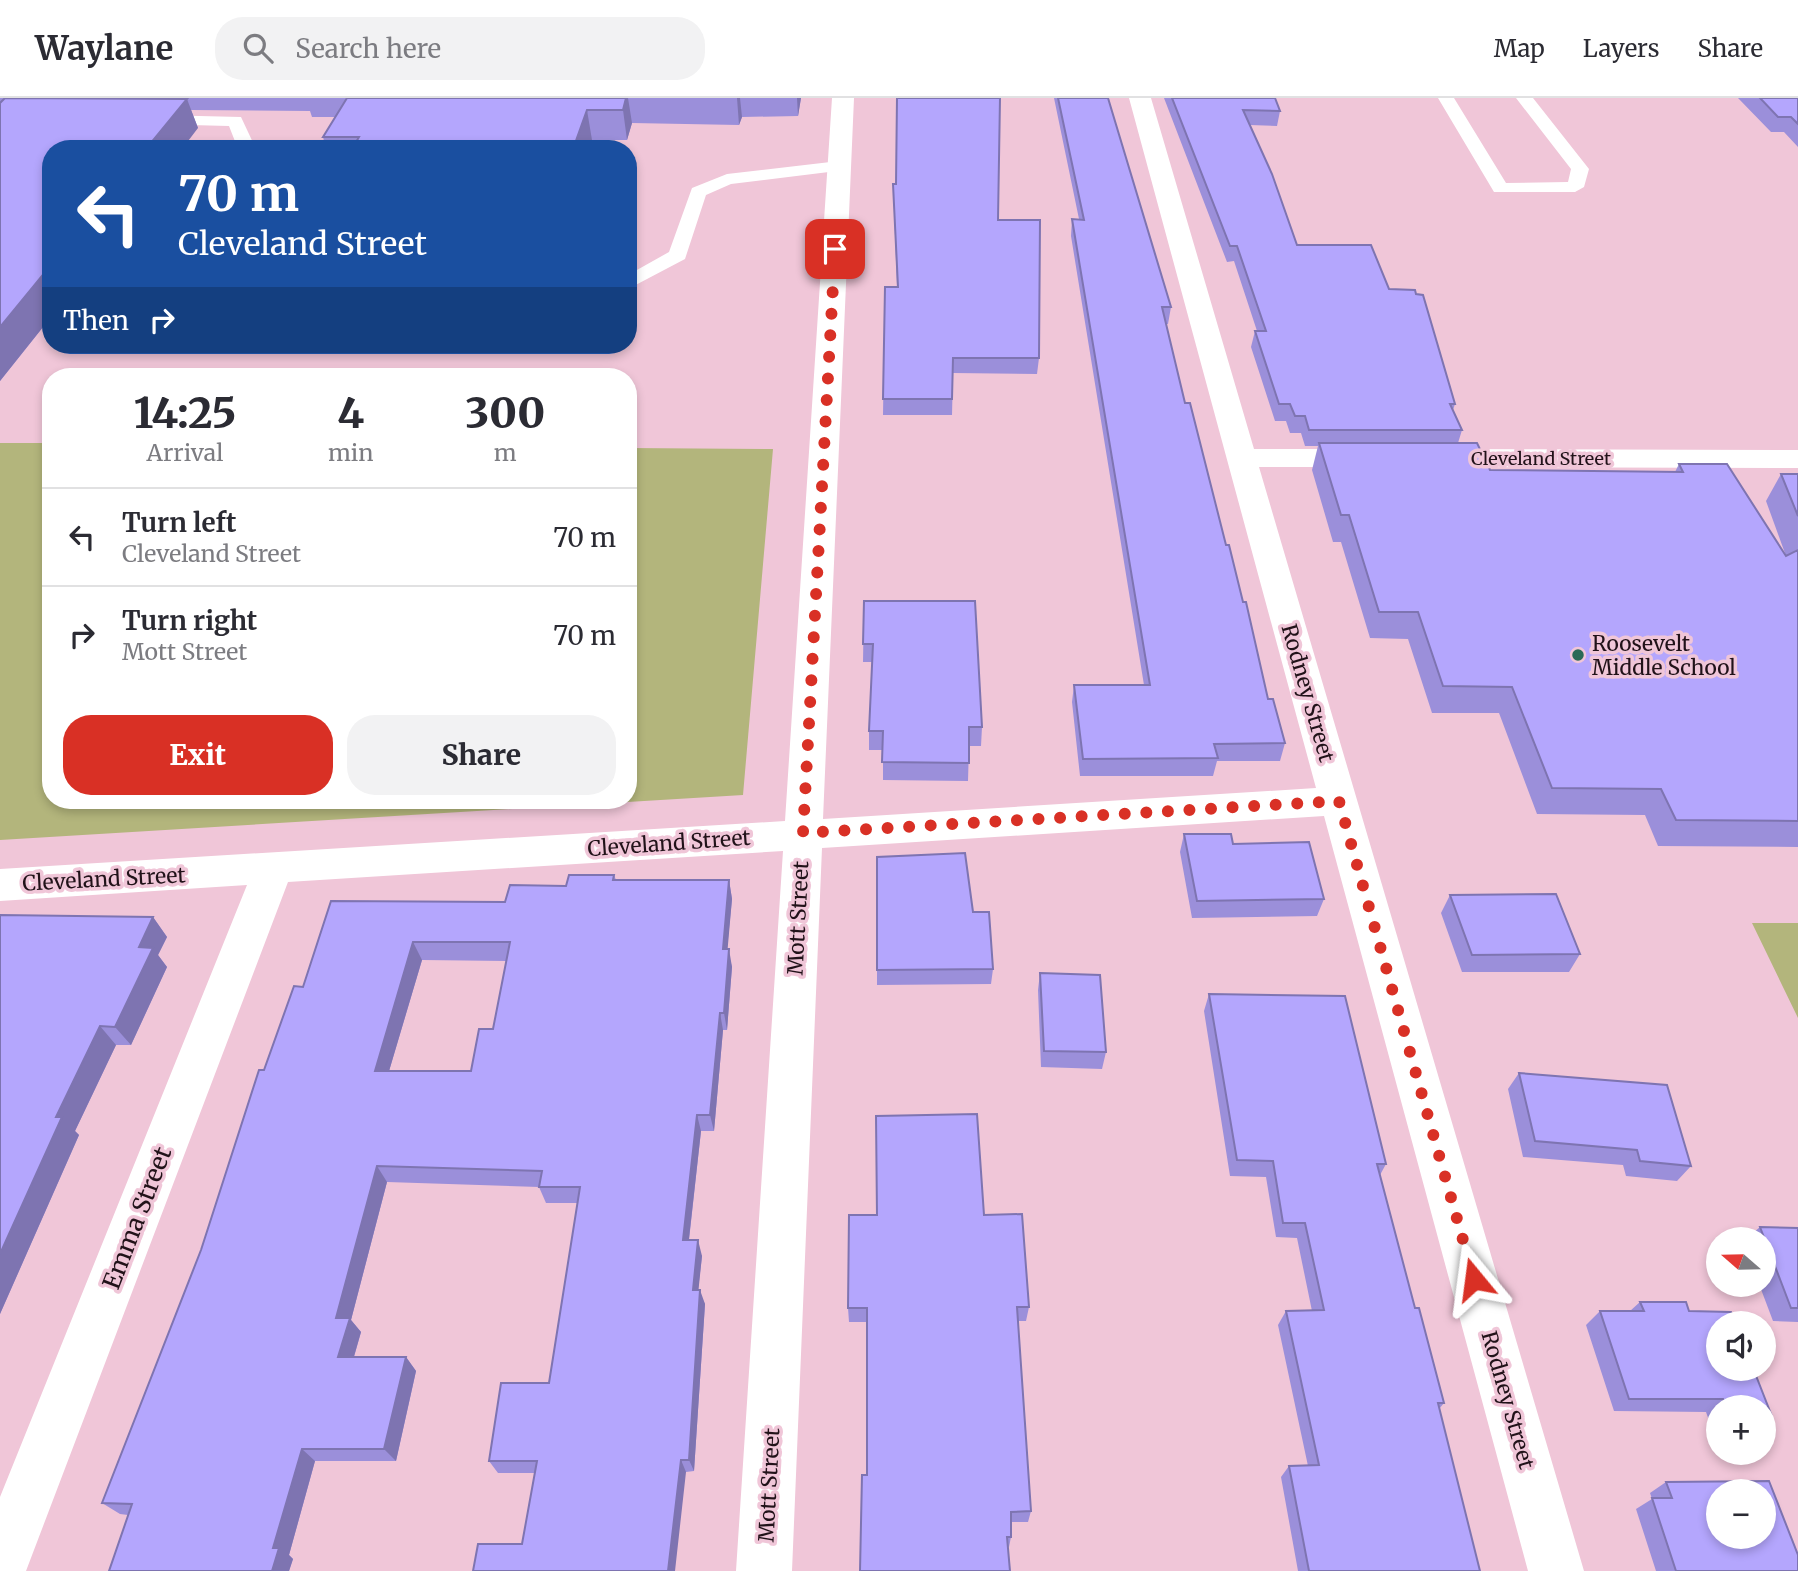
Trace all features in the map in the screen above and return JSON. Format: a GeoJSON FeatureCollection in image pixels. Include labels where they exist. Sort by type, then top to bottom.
{"type":"FeatureCollection","features":[{"type":"Feature","properties":{"kind":"street","name":"Mott Street"},"geometry":{"type":"LineString","coordinates":[[764,1571],[843,98]]}},
{"type":"Feature","properties":{"kind":"street","name":"Rodney Street"},"geometry":{"type":"LineString","coordinates":[[1140,98],[1556,1571]]}},
{"type":"Feature","properties":{"kind":"street","name":"Cleveland Street"},"geometry":{"type":"LineString","coordinates":[[1242,458],[1798,459]]}},
{"type":"Feature","properties":{"kind":"street","name":"Cleveland Street"},"geometry":{"type":"LineString","coordinates":[[0,885],[1339,801]]}},
{"type":"Feature","properties":{"kind":"street","name":"Emma Street"},"geometry":{"type":"LineString","coordinates":[[0,1566],[274,869]]}},
{"type":"Feature","properties":{"kind":"lane"},"geometry":{"type":"LineString","coordinates":[[1446,98],[1500,188],[1575,187],[1580,169],[1524,98]]}},
{"type":"Feature","properties":{"kind":"lane"},"geometry":{"type":"LineString","coordinates":[[141,119],[235,121],[243,140]]}},
{"type":"Feature","properties":{"kind":"lane"},"geometry":{"type":"LineString","coordinates":[[637,279],[678,255],[698,192],[727,179],[839,166]]}},
{"type":"Feature","properties":{"kind":"green space"},"geometry":{"type":"Polygon","coordinates":[[[0,443],[42,443],[42,809],[512,809],[0,840],[0,443]]]}},
{"type":"Feature","properties":{"kind":"green space"},"geometry":{"type":"Polygon","coordinates":[[[637,448],[773,449],[743,795],[637,801],[637,448]]]}},
{"type":"Feature","properties":{"kind":"green space"},"geometry":{"type":"Polygon","coordinates":[[[1752,923],[1798,923],[1798,1018],[1752,923]]]}},
{"type":"Feature","properties":{"kind":"building"},"geometry":{"type":"Polygon","coordinates":[[[5,98],[187,99],[153,140],[42,140],[42,276],[0,327],[0,103],[5,98]]]}},
{"type":"Feature","properties":{"kind":"building"},"geometry":{"type":"Polygon","coordinates":[[[347,98],[626,98],[623,110],[587,110],[576,140],[357,140],[359,137],[323,137],[347,98]]]}},
{"type":"Feature","properties":{"kind":"building"},"geometry":{"type":"Polygon","coordinates":[[[897,98],[1000,98],[998,220],[1040,220],[1039,358],[953,358],[952,399],[883,399],[885,287],[898,287],[893,184],[896,184],[897,98]]]}},
{"type":"Feature","properties":{"kind":"building"},"geometry":{"type":"Polygon","coordinates":[[[1058,98],[1108,98],[1171,307],[1162,307],[1185,403],[1190,403],[1226,545],[1229,545],[1243,602],[1246,602],[1268,699],[1273,699],[1285,743],[1214,744],[1218,758],[1083,759],[1074,685],[1150,685],[1072,219],[1084,220],[1058,98]]]}},
{"type":"Feature","properties":{"kind":"building"},"geometry":{"type":"Polygon","coordinates":[[[1172,98],[1275,98],[1280,111],[1243,110],[1272,174],[1297,245],[1371,245],[1389,289],[1415,290],[1416,294],[1423,295],[1455,404],[1450,404],[1462,430],[1309,430],[1305,416],[1295,416],[1290,404],[1279,404],[1255,331],[1266,331],[1237,246],[1230,246],[1172,98]]]}},
{"type":"Feature","properties":{"kind":"building"},"geometry":{"type":"Polygon","coordinates":[[[1760,98],[1798,98],[1798,124],[1791,117],[1778,117],[1760,98]]]}},
{"type":"Feature","properties":{"kind":"building","name":"Roosevelt Middle School"},"geometry":{"type":"Polygon","coordinates":[[[1319,443],[1477,443],[1490,470],[1683,472],[1679,464],[1727,464],[1786,556],[1798,550],[1798,821],[1676,820],[1661,789],[1552,788],[1512,687],[1443,686],[1418,612],[1379,612],[1349,515],[1341,515],[1319,443]]]}},
{"type":"Feature","properties":{"kind":"building"},"geometry":{"type":"Polygon","coordinates":[[[1781,474],[1798,474],[1798,516],[1781,474]]]}},
{"type":"Feature","properties":{"kind":"building"},"geometry":{"type":"Polygon","coordinates":[[[864,601],[975,601],[982,727],[969,727],[969,763],[882,762],[883,731],[869,731],[873,644],[863,644],[864,601]]]}},
{"type":"Feature","properties":{"kind":"building"},"geometry":{"type":"Polygon","coordinates":[[[1184,834],[1231,834],[1233,844],[1309,842],[1324,899],[1197,901],[1184,834]]]}},
{"type":"Feature","properties":{"kind":"building"},"geometry":{"type":"Polygon","coordinates":[[[965,853],[973,912],[989,912],[993,969],[877,970],[877,857],[965,853]]]}},
{"type":"Feature","properties":{"kind":"building"},"geometry":{"type":"Polygon","coordinates":[[[569,875],[614,875],[613,880],[729,880],[723,949],[729,949],[724,1013],[720,1013],[710,1115],[697,1115],[683,1240],[698,1240],[693,1290],[700,1290],[689,1460],[681,1460],[668,1571],[473,1571],[478,1544],[522,1544],[537,1461],[489,1461],[501,1383],[549,1383],[580,1187],[539,1187],[542,1171],[377,1166],[336,1318],[350,1318],[338,1357],[406,1357],[384,1449],[302,1449],[273,1548],[279,1548],[272,1571],[109,1571],[132,1504],[102,1503],[201,1250],[259,1070],[264,1070],[294,986],[303,987],[331,901],[505,902],[510,885],[566,886],[569,875]],[[413,942],[375,1071],[471,1071],[479,1029],[493,1029],[510,942],[413,942]]]}},
{"type":"Feature","properties":{"kind":"building"},"geometry":{"type":"Polygon","coordinates":[[[1556,894],[1580,954],[1472,955],[1450,895],[1556,894]]]}},
{"type":"Feature","properties":{"kind":"building"},"geometry":{"type":"Polygon","coordinates":[[[0,915],[153,917],[139,947],[153,948],[115,1027],[100,1026],[56,1117],[62,1117],[0,1254],[0,915]]]}},
{"type":"Feature","properties":{"kind":"building"},"geometry":{"type":"Polygon","coordinates":[[[1040,973],[1100,975],[1106,1052],[1044,1051],[1040,973]]]}},
{"type":"Feature","properties":{"kind":"building"},"geometry":{"type":"Polygon","coordinates":[[[1209,994],[1345,996],[1386,1164],[1377,1164],[1415,1308],[1419,1308],[1444,1403],[1438,1403],[1480,1571],[1309,1571],[1289,1466],[1319,1465],[1286,1311],[1324,1310],[1305,1223],[1283,1223],[1273,1161],[1237,1160],[1209,994]]]}},
{"type":"Feature","properties":{"kind":"building"},"geometry":{"type":"Polygon","coordinates":[[[1519,1073],[1667,1085],[1691,1166],[1640,1161],[1637,1150],[1535,1141],[1519,1073]]]}},
{"type":"Feature","properties":{"kind":"building"},"geometry":{"type":"Polygon","coordinates":[[[977,1114],[984,1215],[1022,1214],[1029,1307],[1017,1307],[1031,1511],[1011,1512],[1011,1537],[1007,1537],[1010,1571],[860,1571],[862,1475],[867,1475],[867,1308],[848,1308],[849,1215],[877,1215],[876,1116],[977,1114]]]}},
{"type":"Feature","properties":{"kind":"building"},"geometry":{"type":"Polygon","coordinates":[[[1776,1227],[1798,1228],[1798,1308],[1791,1308],[1776,1269],[1776,1227]]]}},
{"type":"Feature","properties":{"kind":"building"},"geometry":{"type":"Polygon","coordinates":[[[1640,1302],[1686,1302],[1689,1311],[1706,1311],[1706,1381],[1758,1381],[1764,1395],[1706,1395],[1706,1399],[1629,1399],[1600,1311],[1644,1311],[1640,1302]]]}},
{"type":"Feature","properties":{"kind":"building"},"geometry":{"type":"Polygon","coordinates":[[[1666,1482],[1706,1482],[1706,1549],[1776,1549],[1776,1499],[1798,1555],[1798,1571],[1676,1571],[1652,1498],[1672,1498],[1666,1482]]]}},
{"type":"Feature","properties":{"kind":"place","name":"Roosevelt Middle School"},"geometry":{"type":"Point","coordinates":[1578,655]}},
{"type":"Feature","properties":{"kind":"route"},"geometry":{"type":"LineString","coordinates":[[835,249],[803,833],[1339,801],[1474,1279]]}}]}
